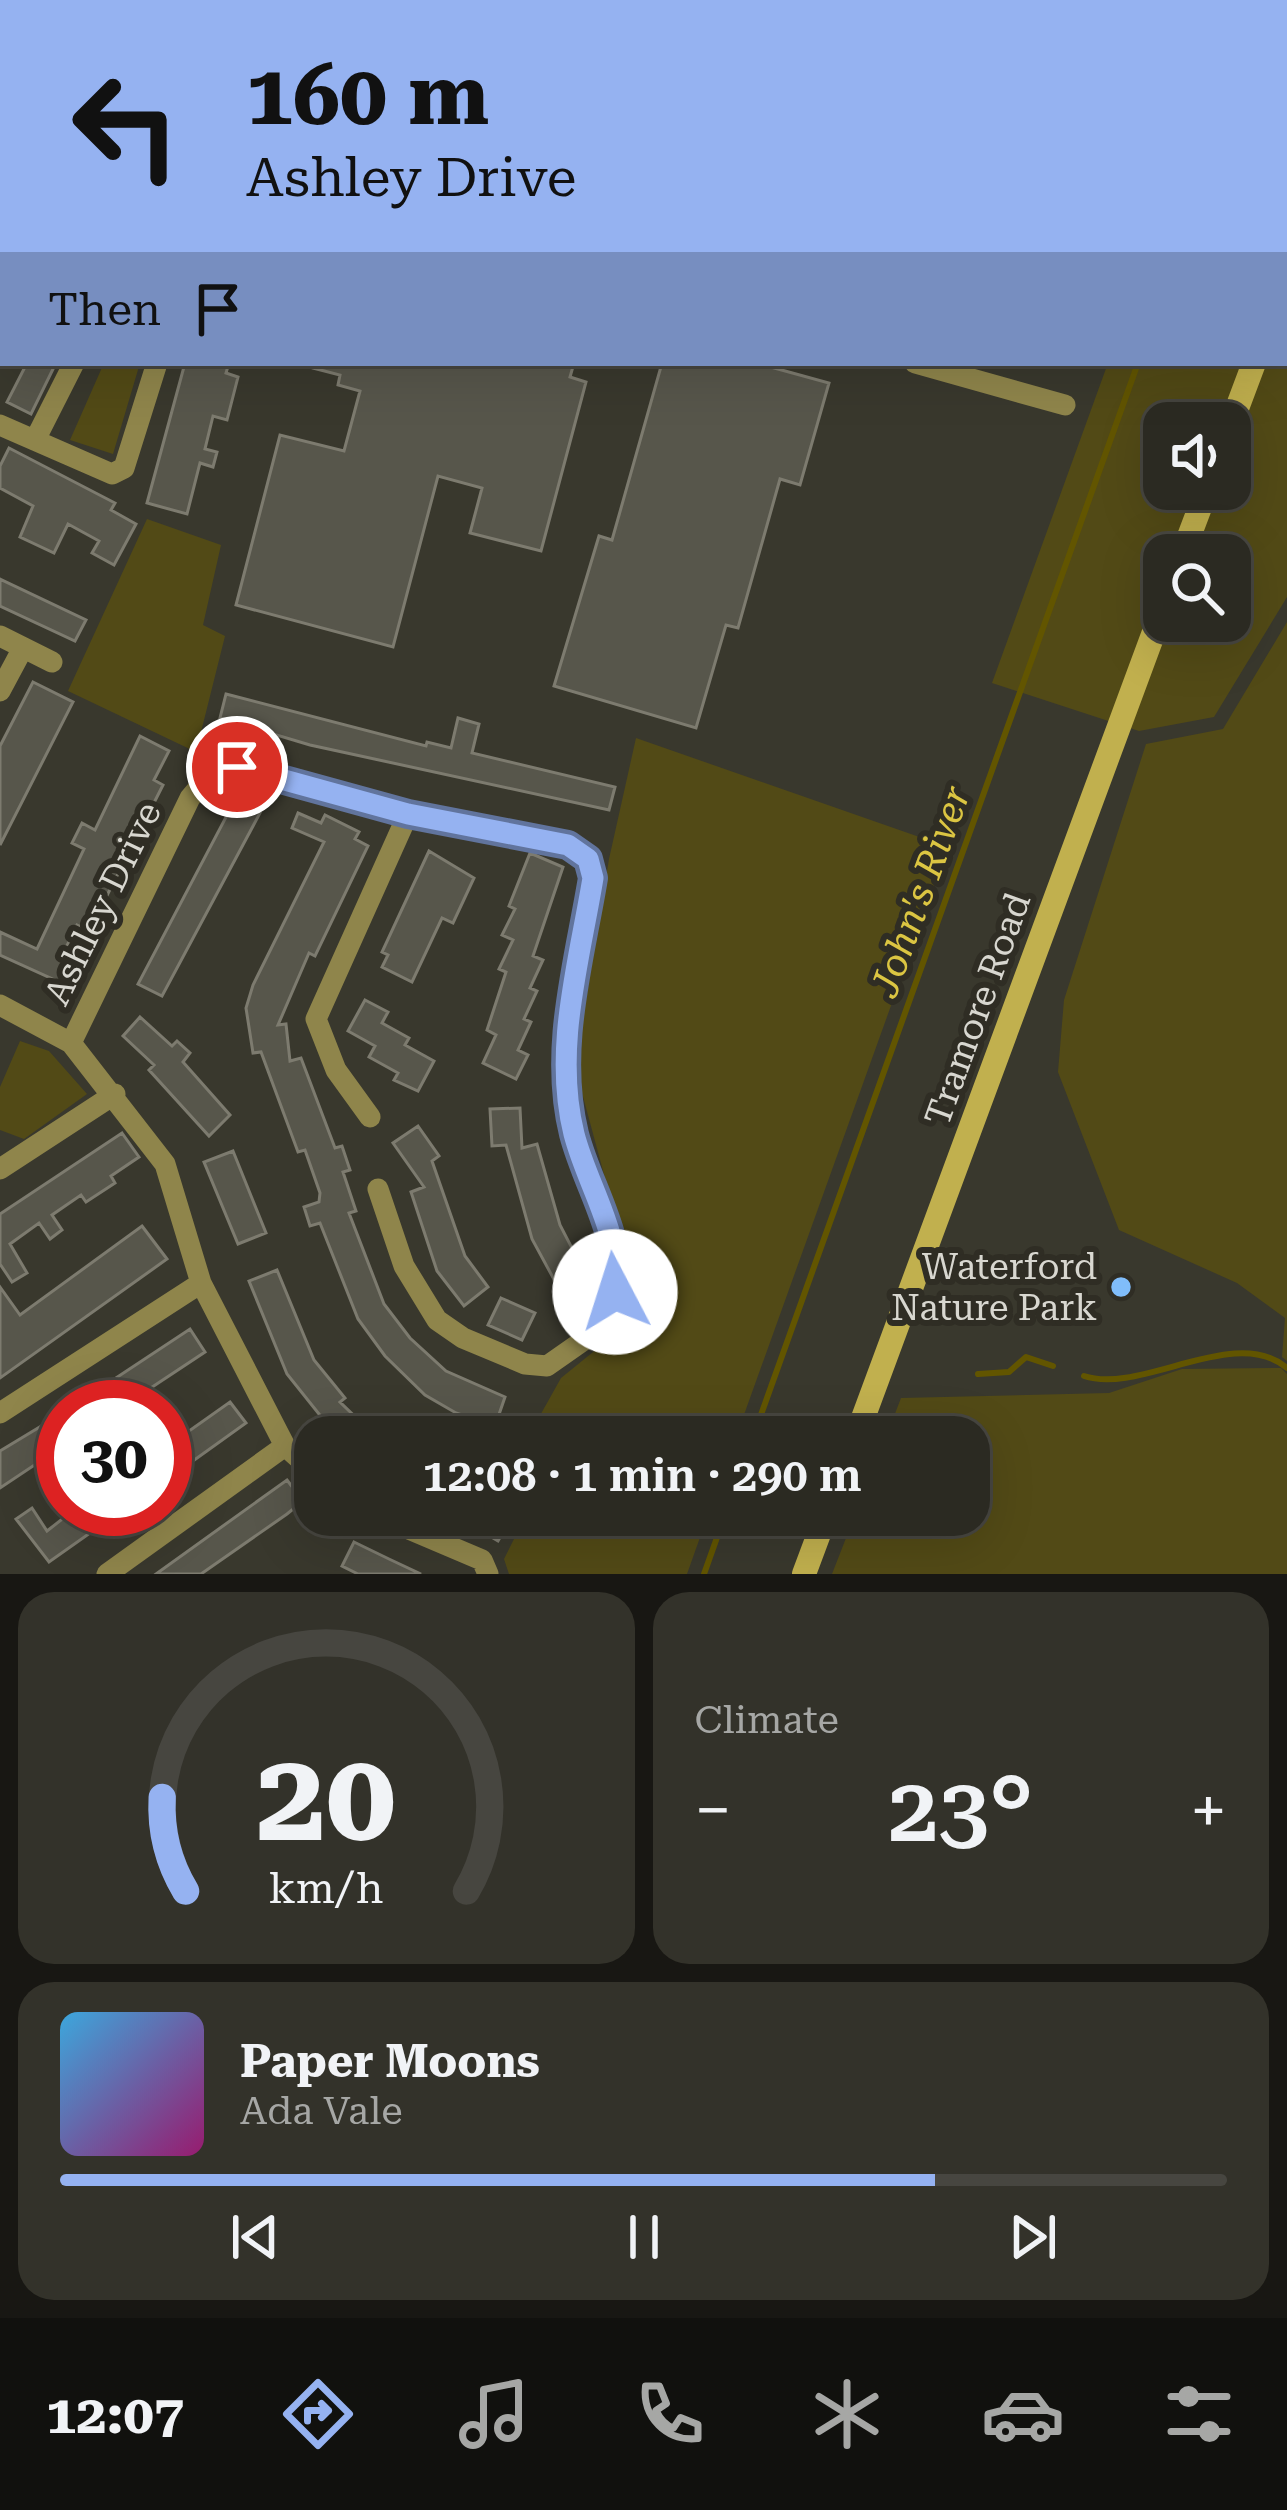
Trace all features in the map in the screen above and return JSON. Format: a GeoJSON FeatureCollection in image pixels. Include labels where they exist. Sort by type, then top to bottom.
{"type":"FeatureCollection","features":[{"type":"Feature","properties":{"kind":"main road"},"geometry":{"type":"LineString","coordinates":[[1239,402],[1253,366]]}},
{"type":"Feature","properties":{"kind":"main road","name":"Tramore Road"},"geometry":{"type":"LineString","coordinates":[[864,1416],[1150,642]]}},
{"type":"Feature","properties":{"kind":"main road"},"geometry":{"type":"LineString","coordinates":[[804,1574],[818,1536]]}},
{"type":"Feature","properties":{"kind":"street"},"geometry":{"type":"LineString","coordinates":[[35,440],[72,366]]}},
{"type":"Feature","properties":{"kind":"street"},"geometry":{"type":"LineString","coordinates":[[0,425],[112,474],[124,468],[156,366]]}},
{"type":"Feature","properties":{"kind":"street"},"geometry":{"type":"LineString","coordinates":[[926,366],[1065,405]]}},
{"type":"Feature","properties":{"kind":"street"},"geometry":{"type":"LineString","coordinates":[[0,636],[52,662]]}},
{"type":"Feature","properties":{"kind":"street"},"geometry":{"type":"LineString","coordinates":[[0,691],[23,648]]}},
{"type":"Feature","properties":{"kind":"street","name":"Ashley Drive"},"geometry":{"type":"LineString","coordinates":[[0,1005],[71,1042],[190,798],[211,773],[237,767],[408,814],[568,845],[588,859],[593,878],[563,1056],[574,1133],[620,1261],[615,1292],[597,1331],[547,1366],[525,1364],[463,1338],[437,1320],[404,1266],[379,1190]]}},
{"type":"Feature","properties":{"kind":"street"},"geometry":{"type":"LineString","coordinates":[[370,1117],[336,1070],[316,1019],[408,814]]}},
{"type":"Feature","properties":{"kind":"street"},"geometry":{"type":"LineString","coordinates":[[71,1042],[166,1164],[201,1283],[285,1446],[294,1454]]}},
{"type":"Feature","properties":{"kind":"street"},"geometry":{"type":"LineString","coordinates":[[0,1169],[115,1094]]}},
{"type":"Feature","properties":{"kind":"street"},"geometry":{"type":"LineString","coordinates":[[0,1413],[201,1283]]}},
{"type":"Feature","properties":{"kind":"street"},"geometry":{"type":"LineString","coordinates":[[107,1574],[285,1446]]}},
{"type":"Feature","properties":{"kind":"street"},"geometry":{"type":"LineString","coordinates":[[425,1536],[482,1560],[488,1574]]}},
{"type":"Feature","properties":{"kind":"shaded area"},"geometry":{"type":"Polygon","coordinates":[[[103,366],[139,366],[113,454],[70,440],[103,366]]]}},
{"type":"Feature","properties":{"kind":"shaded area"},"geometry":{"type":"Polygon","coordinates":[[[1107,366],[1287,366],[1287,597],[1214,717],[1139,731],[992,683],[1107,366]]]}},
{"type":"Feature","properties":{"kind":"shaded area"},"geometry":{"type":"Polygon","coordinates":[[[147,519],[221,545],[203,625],[225,636],[196,752],[68,691],[147,519]]]}},
{"type":"Feature","properties":{"kind":"shaded area"},"geometry":{"type":"Polygon","coordinates":[[[1287,622],[1287,1361],[1282,1357],[1285,1318],[1237,1283],[1119,1230],[1058,1072],[1064,1000],[1146,744],[1223,729],[1287,622]]]}},
{"type":"Feature","properties":{"kind":"shaded area"},"geometry":{"type":"Polygon","coordinates":[[[636,738],[948,847],[744,1416],[540,1416],[561,1378],[598,1348],[620,1317],[632,1278],[575,1067],[609,859],[636,738]]]}},
{"type":"Feature","properties":{"kind":"shaded area"},"geometry":{"type":"Polygon","coordinates":[[[20,1041],[49,1051],[87,1094],[24,1139],[0,1130],[0,1087],[20,1041]]]}},
{"type":"Feature","properties":{"kind":"shaded area"},"geometry":{"type":"Polygon","coordinates":[[[1281,1368],[1287,1374],[1287,1574],[832,1574],[847,1536],[990,1536],[990,1416],[894,1416],[901,1398],[1109,1393],[1182,1369],[1281,1368]]]}},
{"type":"Feature","properties":{"kind":"shaded area"},"geometry":{"type":"Polygon","coordinates":[[[516,1536],[701,1536],[687,1574],[509,1574],[504,1559],[516,1536]]]}},
{"type":"Feature","properties":{"kind":"building"},"geometry":{"type":"Polygon","coordinates":[[[25,366],[55,366],[31,414],[7,402],[25,366]]]}},
{"type":"Feature","properties":{"kind":"building"},"geometry":{"type":"Polygon","coordinates":[[[184,366],[228,366],[226,373],[238,377],[227,420],[213,416],[205,449],[217,452],[213,467],[200,463],[187,514],[147,503],[184,366]]]}},
{"type":"Feature","properties":{"kind":"building"},"geometry":{"type":"Polygon","coordinates":[[[573,366],[570,377],[586,382],[541,551],[470,533],[482,488],[438,476],[393,647],[236,605],[280,435],[344,451],[360,391],[338,385],[340,375],[313,368],[573,366]]]}},
{"type":"Feature","properties":{"kind":"building"},"geometry":{"type":"Polygon","coordinates":[[[661,366],[767,366],[829,383],[800,485],[780,479],[738,628],[726,625],[696,728],[554,686],[599,536],[612,540],[661,366]]]}},
{"type":"Feature","properties":{"kind":"building"},"geometry":{"type":"Polygon","coordinates":[[[9,448],[115,503],[111,510],[136,524],[114,565],[92,553],[99,541],[68,524],[54,553],[20,537],[33,506],[0,488],[0,466],[9,448]]]}},
{"type":"Feature","properties":{"kind":"building"},"geometry":{"type":"Polygon","coordinates":[[[0,579],[86,620],[75,641],[0,606],[0,579]]]}},
{"type":"Feature","properties":{"kind":"building"},"geometry":{"type":"Polygon","coordinates":[[[33,682],[73,702],[0,845],[0,746],[33,682]]]}},
{"type":"Feature","properties":{"kind":"building"},"geometry":{"type":"Polygon","coordinates":[[[226,694],[426,746],[427,742],[451,748],[458,718],[479,724],[472,753],[615,787],[609,810],[310,745],[220,718],[226,694]]]}},
{"type":"Feature","properties":{"kind":"building"},"geometry":{"type":"Polygon","coordinates":[[[140,736],[169,751],[154,780],[163,785],[89,931],[77,925],[62,956],[76,964],[66,985],[0,955],[0,932],[37,949],[84,849],[72,843],[82,823],[95,830],[140,736]]]}},
{"type":"Feature","properties":{"kind":"building"},"geometry":{"type":"Polygon","coordinates":[[[235,800],[260,813],[162,996],[138,984],[235,800]]]}},
{"type":"Feature","properties":{"kind":"building"},"geometry":{"type":"Polygon","coordinates":[[[298,813],[321,823],[325,815],[359,832],[355,839],[368,846],[315,956],[309,953],[278,1025],[286,1024],[290,1061],[301,1058],[335,1148],[342,1146],[350,1170],[343,1172],[356,1211],[349,1213],[384,1304],[410,1338],[446,1371],[505,1397],[498,1416],[456,1413],[425,1395],[385,1356],[358,1319],[320,1223],[310,1226],[304,1207],[319,1202],[320,1193],[305,1150],[298,1152],[261,1052],[253,1053],[246,1008],[324,842],[292,828],[298,813]]]}},
{"type":"Feature","properties":{"kind":"building"},"geometry":{"type":"Polygon","coordinates":[[[429,851],[474,878],[453,923],[442,918],[412,982],[382,967],[388,955],[382,952],[429,851]]]}},
{"type":"Feature","properties":{"kind":"building"},"geometry":{"type":"Polygon","coordinates":[[[530,853],[563,867],[533,956],[543,960],[530,988],[537,991],[524,1019],[531,1022],[518,1050],[528,1055],[516,1079],[483,1063],[496,1035],[487,1030],[506,972],[499,969],[513,940],[502,935],[515,909],[509,906],[530,853]]]}},
{"type":"Feature","properties":{"kind":"building"},"geometry":{"type":"Polygon","coordinates":[[[365,1000],[388,1012],[382,1023],[409,1038],[405,1045],[434,1061],[418,1091],[394,1080],[398,1073],[369,1057],[375,1046],[348,1031],[365,1000]]]}},
{"type":"Feature","properties":{"kind":"building"},"geometry":{"type":"Polygon","coordinates":[[[140,1017],[172,1046],[177,1041],[190,1053],[183,1062],[230,1115],[209,1136],[149,1070],[154,1065],[123,1036],[140,1017]]]}},
{"type":"Feature","properties":{"kind":"building"},"geometry":{"type":"Polygon","coordinates":[[[520,1108],[522,1148],[537,1144],[560,1225],[591,1285],[569,1296],[563,1296],[532,1239],[506,1145],[492,1146],[490,1109],[520,1108]]]}},
{"type":"Feature","properties":{"kind":"building"},"geometry":{"type":"Polygon","coordinates":[[[418,1126],[439,1156],[432,1161],[465,1256],[488,1287],[464,1306],[437,1271],[411,1192],[424,1187],[393,1143],[418,1126]]]}},
{"type":"Feature","properties":{"kind":"building"},"geometry":{"type":"Polygon","coordinates":[[[122,1133],[139,1157],[111,1176],[115,1183],[86,1202],[81,1195],[52,1215],[62,1230],[50,1239],[39,1223],[10,1244],[27,1273],[12,1282],[0,1264],[0,1214],[122,1133]]]}},
{"type":"Feature","properties":{"kind":"building"},"geometry":{"type":"Polygon","coordinates":[[[233,1151],[266,1233],[238,1244],[204,1162],[233,1151]]]}},
{"type":"Feature","properties":{"kind":"building"},"geometry":{"type":"Polygon","coordinates":[[[142,1226],[167,1259],[0,1378],[0,1287],[20,1315],[142,1226]]]}},
{"type":"Feature","properties":{"kind":"building"},"geometry":{"type":"Polygon","coordinates":[[[277,1270],[314,1360],[354,1416],[321,1416],[287,1374],[249,1281],[277,1270]]]}},
{"type":"Feature","properties":{"kind":"building"},"geometry":{"type":"Polygon","coordinates":[[[501,1298],[535,1313],[522,1340],[488,1325],[501,1298]]]}},
{"type":"Feature","properties":{"kind":"building"},"geometry":{"type":"Polygon","coordinates":[[[190,1329],[205,1352],[163,1380],[113,1380],[190,1329]]]}},
{"type":"Feature","properties":{"kind":"building"},"geometry":{"type":"Polygon","coordinates":[[[230,1402],[246,1423],[192,1462],[192,1429],[230,1402]]]}},
{"type":"Feature","properties":{"kind":"building"},"geometry":{"type":"Polygon","coordinates":[[[36,1429],[36,1464],[0,1488],[0,1451],[36,1429]]]}},
{"type":"Feature","properties":{"kind":"building"},"geometry":{"type":"Polygon","coordinates":[[[287,1480],[294,1489],[294,1508],[201,1574],[156,1574],[287,1480]]]}},
{"type":"Feature","properties":{"kind":"building"},"geometry":{"type":"Polygon","coordinates":[[[32,1508],[36,1536],[86,1536],[49,1562],[16,1519],[32,1508]]]}},
{"type":"Feature","properties":{"kind":"building"},"geometry":{"type":"Polygon","coordinates":[[[354,1542],[421,1574],[358,1574],[342,1566],[354,1542]]]}},
{"type":"Feature","properties":{"kind":"waterway","name":"John's River"},"geometry":{"type":"LineString","coordinates":[[761,1416],[1137,366]]}},
{"type":"Feature","properties":{"kind":"waterway"},"geometry":{"type":"LineString","coordinates":[[1084,1376],[1132,1377],[1241,1353],[1266,1356],[1287,1368]]}},
{"type":"Feature","properties":{"kind":"waterway"},"geometry":{"type":"LineString","coordinates":[[978,1374],[1009,1372],[1026,1357],[1053,1366]]}},
{"type":"Feature","properties":{"kind":"waterway","name":"John's River"},"geometry":{"type":"LineString","coordinates":[[704,1574],[718,1536]]}},
{"type":"Feature","properties":{"kind":"place","name":"Waterford Nature Park"},"geometry":{"type":"Point","coordinates":[1121,1287]}},
{"type":"Feature","properties":{"kind":"route"},"geometry":{"type":"LineString","coordinates":[[237,767],[408,814],[568,845],[588,859],[593,878],[563,1056],[574,1133],[620,1261],[615,1292]]}}]}
